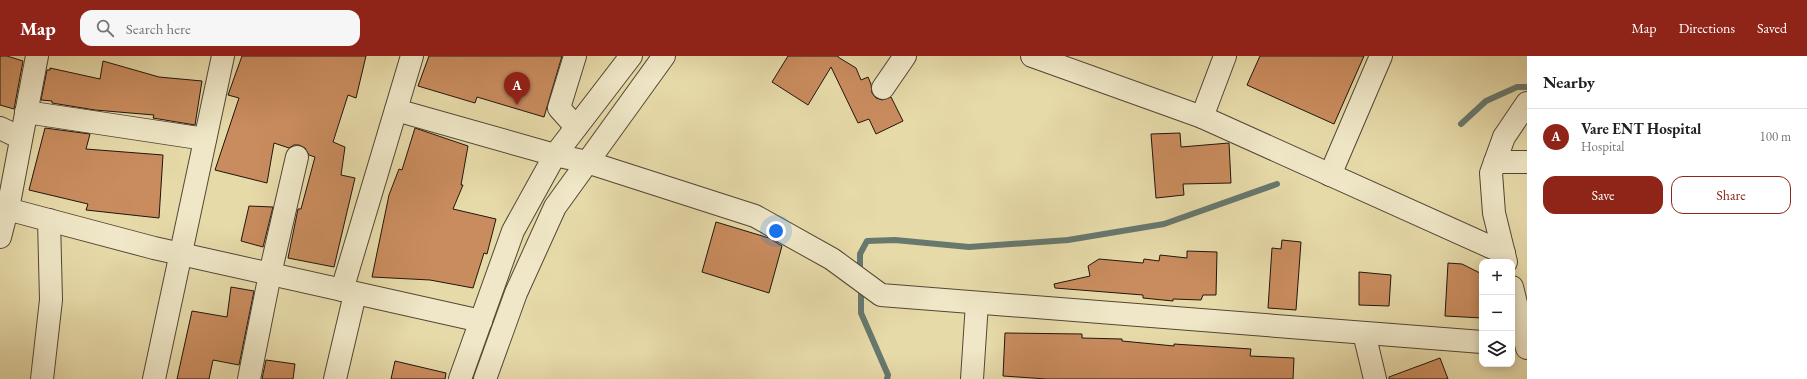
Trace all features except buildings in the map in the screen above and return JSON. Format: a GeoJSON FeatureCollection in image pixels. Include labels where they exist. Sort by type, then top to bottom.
{"type":"FeatureCollection","features":[{"type":"Feature","properties":{"kind":"street"},"geometry":{"type":"LineString","coordinates":[[0,237],[7,209],[37,56]]}},
{"type":"Feature","properties":{"kind":"street"},"geometry":{"type":"LineString","coordinates":[[154,379],[179,254],[223,56]]}},
{"type":"Feature","properties":{"kind":"street"},"geometry":{"type":"LineString","coordinates":[[335,379],[349,292],[396,110],[412,56]]}},
{"type":"Feature","properties":{"kind":"street"},"geometry":{"type":"LineString","coordinates":[[574,56],[559,108],[576,127]]}},
{"type":"Feature","properties":{"kind":"street"},"geometry":{"type":"LineString","coordinates":[[460,379],[513,231],[555,155],[630,56]]}},
{"type":"Feature","properties":{"kind":"street"},"geometry":{"type":"LineString","coordinates":[[485,379],[516,293],[555,207],[664,56]]}},
{"type":"Feature","properties":{"kind":"street"},"geometry":{"type":"LineString","coordinates":[[883,88],[905,56]]}},
{"type":"Feature","properties":{"kind":"street"},"geometry":{"type":"LineString","coordinates":[[1032,56],[1202,117],[1505,257]]}},
{"type":"Feature","properties":{"kind":"street"},"geometry":{"type":"LineString","coordinates":[[1202,117],[1224,56]]}},
{"type":"Feature","properties":{"kind":"street"},"geometry":{"type":"LineString","coordinates":[[1330,175],[1381,56]]}},
{"type":"Feature","properties":{"kind":"street"},"geometry":{"type":"LineString","coordinates":[[1505,257],[1494,213],[1491,173],[1504,137],[1527,104]]}},
{"type":"Feature","properties":{"kind":"street"},"geometry":{"type":"LineString","coordinates":[[396,110],[555,155],[587,162],[755,216],[832,259],[881,295],[1479,342]]}},
{"type":"Feature","properties":{"kind":"street"},"geometry":{"type":"LineString","coordinates":[[26,112],[205,139]]}},
{"type":"Feature","properties":{"kind":"street"},"geometry":{"type":"LineString","coordinates":[[0,128],[21,138]]}},
{"type":"Feature","properties":{"kind":"street"},"geometry":{"type":"LineString","coordinates":[[250,379],[270,274],[296,157]]}},
{"type":"Feature","properties":{"kind":"street"},"geometry":{"type":"LineString","coordinates":[[1495,162],[1527,162]]}},
{"type":"Feature","properties":{"kind":"street"},"geometry":{"type":"LineString","coordinates":[[7,209],[179,254],[481,321]]}},
{"type":"Feature","properties":{"kind":"street"},"geometry":{"type":"LineString","coordinates":[[42,379],[51,300],[50,220]]}},
{"type":"Feature","properties":{"kind":"street"},"geometry":{"type":"LineString","coordinates":[[1515,295],[1524,321],[1522,346]]}},
{"type":"Feature","properties":{"kind":"street"},"geometry":{"type":"LineString","coordinates":[[972,379],[977,303]]}},
{"type":"Feature","properties":{"kind":"street"},"geometry":{"type":"LineString","coordinates":[[1364,333],[1375,379]]}},
{"type":"Feature","properties":{"kind":"waterway"},"geometry":{"type":"LineString","coordinates":[[1461,124],[1486,101],[1517,87],[1527,87]]}},
{"type":"Feature","properties":{"kind":"waterway"},"geometry":{"type":"LineString","coordinates":[[860,273],[860,254],[867,241],[895,240],[969,247],[1068,240],[1164,224],[1277,184]]}},
{"type":"Feature","properties":{"kind":"waterway"},"geometry":{"type":"LineString","coordinates":[[861,286],[861,313],[888,375],[887,379]]}},
{"type":"Feature","properties":{"kind":"place","name":"Vare ENT Hospital"},"geometry":{"type":"Point","coordinates":[517,105]}}]}
